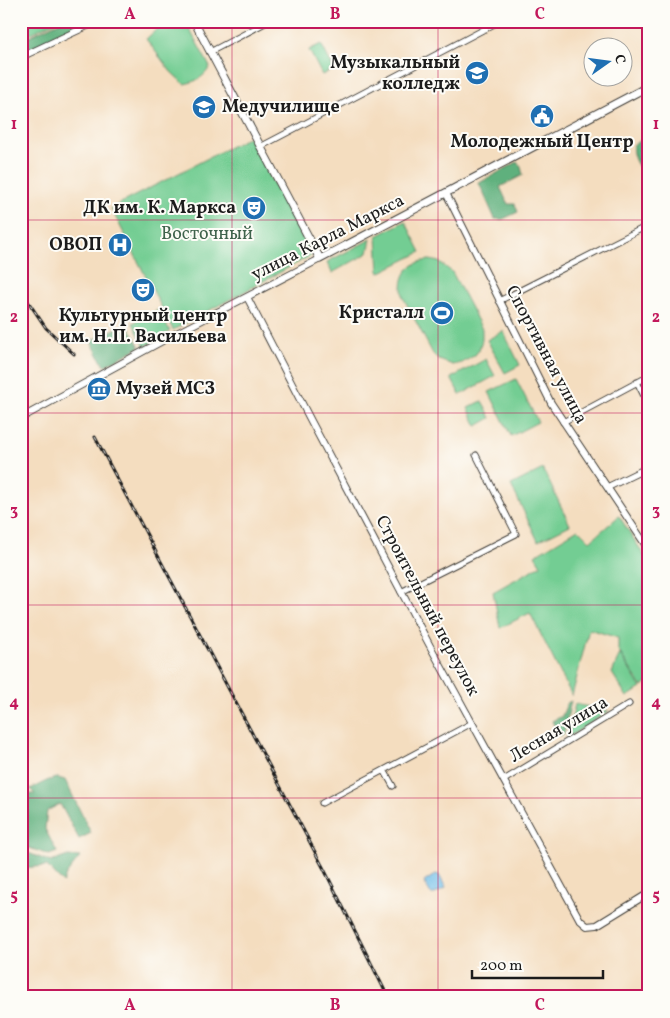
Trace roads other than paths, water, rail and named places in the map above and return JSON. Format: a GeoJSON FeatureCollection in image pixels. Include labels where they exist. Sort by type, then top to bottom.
{"type":"FeatureCollection","features":[{"type":"Feature","properties":{"kind":"main road"},"geometry":{"type":"LineString","coordinates":[[194,21],[320,259]]}},
{"type":"Feature","properties":{"kind":"main road","name":"улица Карла Маркса"},"geometry":{"type":"LineString","coordinates":[[320,259],[649,86]]}},
{"type":"Feature","properties":{"kind":"street"},"geometry":{"type":"LineString","coordinates":[[21,57],[98,21]]}},
{"type":"Feature","properties":{"kind":"street"},"geometry":{"type":"LineString","coordinates":[[210,52],[269,21]]}},
{"type":"Feature","properties":{"kind":"street"},"geometry":{"type":"LineString","coordinates":[[481,21],[486,29]]}},
{"type":"Feature","properties":{"kind":"street"},"geometry":{"type":"LineString","coordinates":[[260,147],[500,21]]}},
{"type":"Feature","properties":{"kind":"street","name":"Спортивная улица"},"geometry":{"type":"LineString","coordinates":[[446,193],[551,403],[649,550]]}},
{"type":"Feature","properties":{"kind":"street"},"geometry":{"type":"LineString","coordinates":[[499,301],[649,225]]}},
{"type":"Feature","properties":{"kind":"street","name":"улица Карла Маркса"},"geometry":{"type":"LineString","coordinates":[[21,418],[175,334],[320,259]]}},
{"type":"Feature","properties":{"kind":"street","name":"Строительный переулок"},"geometry":{"type":"LineString","coordinates":[[247,297],[401,592],[580,920],[587,926],[596,925],[649,893]]}},
{"type":"Feature","properties":{"kind":"street"},"geometry":{"type":"LineString","coordinates":[[563,422],[649,376]]}},
{"type":"Feature","properties":{"kind":"street"},"geometry":{"type":"LineString","coordinates":[[637,382],[649,406]]}},
{"type":"Feature","properties":{"kind":"street"},"geometry":{"type":"LineString","coordinates":[[401,592],[516,534],[476,455]]}},
{"type":"Feature","properties":{"kind":"street"},"geometry":{"type":"LineString","coordinates":[[608,487],[649,467]]}},
{"type":"Feature","properties":{"kind":"street","name":"Лесная улица"},"geometry":{"type":"LineString","coordinates":[[504,780],[629,704]]}},
{"type":"Feature","properties":{"kind":"street"},"geometry":{"type":"LineString","coordinates":[[322,804],[472,723]]}},
{"type":"Feature","properties":{"kind":"street"},"geometry":{"type":"LineString","coordinates":[[384,770],[393,786]]}},
{"type":"Feature","properties":{"kind":"water"},"geometry":{"type":"Polygon","coordinates":[[[436,874],[439,875],[446,888],[431,894],[424,882],[436,874]]]}},
{"type":"Feature","properties":{"kind":"railway"},"geometry":{"type":"LineString","coordinates":[[21,25],[27,21]]}},
{"type":"Feature","properties":{"kind":"railway"},"geometry":{"type":"LineString","coordinates":[[21,291],[46,328],[74,354]]}},
{"type":"Feature","properties":{"kind":"railway"},"geometry":{"type":"LineString","coordinates":[[95,437],[324,869],[388,997]]}},
{"type":"Feature","properties":{"kind":"place","name":"Музыкальный колледж"},"geometry":{"type":"Point","coordinates":[477,73]}},
{"type":"Feature","properties":{"kind":"place","name":"Медучилище"},"geometry":{"type":"Point","coordinates":[204,107]}},
{"type":"Feature","properties":{"kind":"place","name":"Молодежный Центр"},"geometry":{"type":"Point","coordinates":[542,116]}},
{"type":"Feature","properties":{"kind":"place","name":"ДК им. К. Маркса"},"geometry":{"type":"Point","coordinates":[254,208]}},
{"type":"Feature","properties":{"kind":"place","name":"ОВОП"},"geometry":{"type":"Point","coordinates":[120,245]}},
{"type":"Feature","properties":{"kind":"place","name":"Культурный центр им. Н.П. Васильева"},"geometry":{"type":"Point","coordinates":[143,290]}},
{"type":"Feature","properties":{"kind":"place","name":"Кристалл"},"geometry":{"type":"Point","coordinates":[442,313]}},
{"type":"Feature","properties":{"kind":"place","name":"Музей МСЗ"},"geometry":{"type":"Point","coordinates":[99,389]}},
{"type":"Feature","properties":{"kind":"park label","name":"Восточный"},"geometry":{"type":"Point","coordinates":[207,234]}}]}
